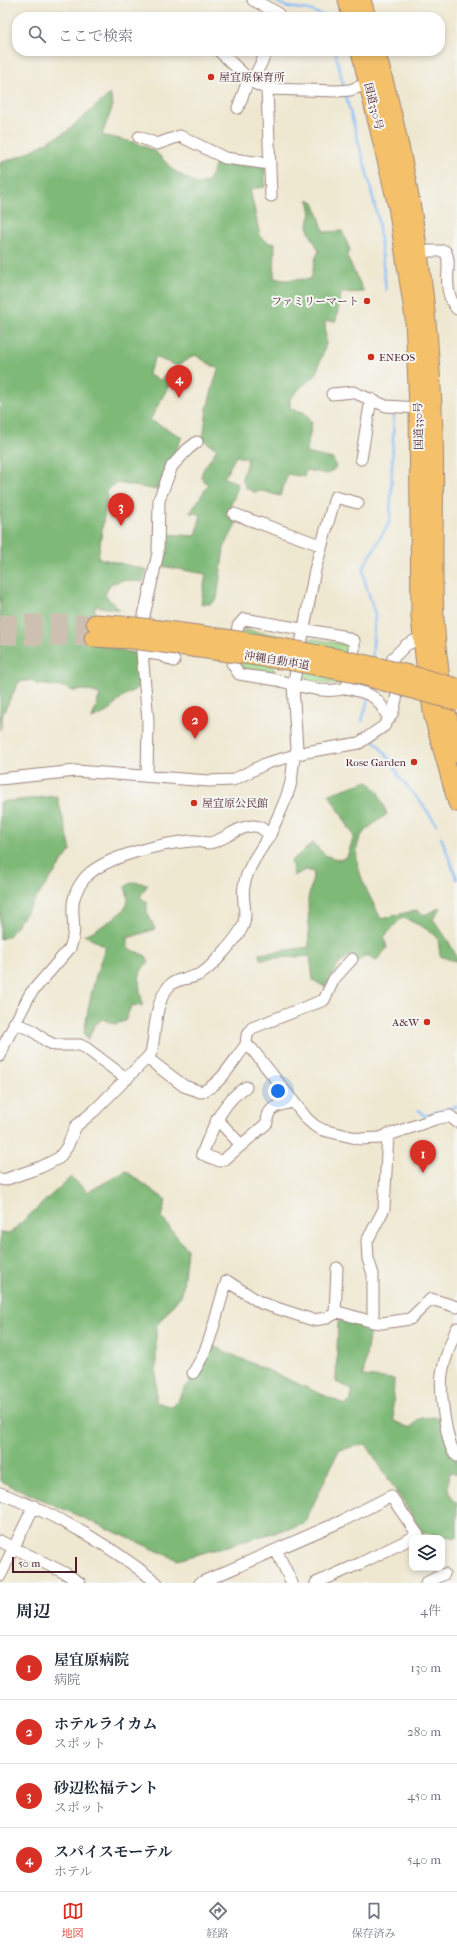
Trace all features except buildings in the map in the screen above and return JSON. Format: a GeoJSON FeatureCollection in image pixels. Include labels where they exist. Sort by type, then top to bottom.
{"type":"FeatureCollection","features":[{"type":"Feature","properties":{"kind":"highway"},"geometry":{"type":"LineString","coordinates":[[347,0],[350,12]]}},
{"type":"Feature","properties":{"kind":"highway"},"geometry":{"type":"LineString","coordinates":[[362,0],[366,12]]}},
{"type":"Feature","properties":{"kind":"highway","name":"国道330号"},"geometry":{"type":"LineString","coordinates":[[363,56],[376,80]]}},
{"type":"Feature","properties":{"kind":"highway","name":"国道330号"},"geometry":{"type":"LineString","coordinates":[[376,56],[376,80],[391,176],[428,315],[432,370],[434,433],[435,617],[429,639],[433,717],[457,803]]}},
{"type":"Feature","properties":{"kind":"highway","name":"国道330号"},"geometry":{"type":"LineString","coordinates":[[412,254],[418,408],[420,618],[429,639],[457,754]]}},
{"type":"Feature","properties":{"kind":"highway","name":"沖縄自動車道"},"geometry":{"type":"LineString","coordinates":[[94,630],[137,640],[207,649],[325,668],[362,676],[457,702]]}},
{"type":"Feature","properties":{"kind":"highway","name":"沖縄自動車道"},"geometry":{"type":"LineString","coordinates":[[137,640],[205,634],[292,648],[360,662],[457,687]]}},
{"type":"Feature","properties":{"kind":"street"},"geometry":{"type":"LineString","coordinates":[[253,0],[276,12]]}},
{"type":"Feature","properties":{"kind":"street"},"geometry":{"type":"LineString","coordinates":[[224,56],[250,80],[267,89],[338,91],[350,90],[376,80]]}},
{"type":"Feature","properties":{"kind":"street"},"geometry":{"type":"LineString","coordinates":[[238,108],[250,80],[264,56]]}},
{"type":"Feature","properties":{"kind":"street"},"geometry":{"type":"LineString","coordinates":[[267,89],[271,196]]}},
{"type":"Feature","properties":{"kind":"street"},"geometry":{"type":"LineString","coordinates":[[139,137],[156,144],[180,136],[225,158],[270,164]]}},
{"type":"Feature","properties":{"kind":"street"},"geometry":{"type":"LineString","coordinates":[[412,254],[441,250],[445,251],[447,254],[447,288],[450,297],[457,308]]}},
{"type":"Feature","properties":{"kind":"street"},"geometry":{"type":"LineString","coordinates":[[332,394],[353,392],[386,406],[418,408]]}},
{"type":"Feature","properties":{"kind":"street"},"geometry":{"type":"LineString","coordinates":[[361,458],[371,399]]}},
{"type":"Feature","properties":{"kind":"street"},"geometry":{"type":"LineString","coordinates":[[147,776],[148,721],[137,640],[158,553],[160,500],[172,466],[188,449],[198,442]]}},
{"type":"Feature","properties":{"kind":"street"},"geometry":{"type":"LineString","coordinates":[[0,1180],[42,1167],[59,1158],[67,1148],[76,1126],[127,1079],[151,1053],[159,1009],[168,987],[174,981],[189,979],[202,973],[229,946],[242,929],[245,920],[244,886],[250,867],[270,835],[285,802],[289,789],[294,756],[297,749],[293,686],[320,545],[335,497],[358,503]]}},
{"type":"Feature","properties":{"kind":"street"},"geometry":{"type":"LineString","coordinates":[[234,514],[320,545]]}},
{"type":"Feature","properties":{"kind":"street"},"geometry":{"type":"LineString","coordinates":[[347,688],[354,650],[354,641],[342,636],[244,619],[238,626],[232,663],[239,674],[277,680],[293,686],[336,691],[347,688],[374,696],[390,718]]}},
{"type":"Feature","properties":{"kind":"street"},"geometry":{"type":"LineString","coordinates":[[0,779],[76,771],[208,781],[233,780],[267,763],[359,742],[376,733],[390,718],[396,703],[397,695],[391,670],[393,658],[406,645],[429,639]]}},
{"type":"Feature","properties":{"kind":"street"},"geometry":{"type":"LineString","coordinates":[[137,640],[174,661]]}},
{"type":"Feature","properties":{"kind":"street"},"geometry":{"type":"LineString","coordinates":[[0,1056],[14,1023],[30,994],[70,948],[73,939],[72,905],[76,891],[85,878],[99,865],[119,857],[188,841],[209,843],[254,826],[262,828],[270,835]]}},
{"type":"Feature","properties":{"kind":"street"},"geometry":{"type":"LineString","coordinates":[[147,1058],[184,1086],[201,1092],[210,1089],[221,1078],[246,1045],[247,1035],[252,1028],[324,1000],[334,978],[352,960]]}},
{"type":"Feature","properties":{"kind":"street"},"geometry":{"type":"LineString","coordinates":[[14,1023],[32,1030],[46,1041],[55,1045],[80,1045],[127,1079]]}},
{"type":"Feature","properties":{"kind":"street"},"geometry":{"type":"LineString","coordinates":[[246,1045],[252,1049],[292,1102],[307,1119],[315,1126],[323,1130],[360,1139],[380,1138],[388,1134],[450,1116],[457,1122]]}},
{"type":"Feature","properties":{"kind":"street"},"geometry":{"type":"LineString","coordinates":[[246,1087],[239,1091],[217,1119],[202,1154],[220,1161],[225,1159],[267,1123],[269,1111],[273,1107],[292,1102]]}},
{"type":"Feature","properties":{"kind":"street"},"geometry":{"type":"LineString","coordinates":[[217,1119],[241,1145]]}},
{"type":"Feature","properties":{"kind":"street"},"geometry":{"type":"LineString","coordinates":[[373,1322],[373,1274],[368,1259],[367,1241],[384,1209],[388,1134]]}},
{"type":"Feature","properties":{"kind":"street"},"geometry":{"type":"LineString","coordinates":[[335,1314],[337,1268]]}},
{"type":"Feature","properties":{"kind":"street"},"geometry":{"type":"LineString","coordinates":[[193,1373],[204,1357],[211,1338],[218,1305],[227,1281],[261,1302],[313,1320],[327,1318],[338,1312],[373,1322],[410,1319],[431,1299],[457,1306]]}},
{"type":"Feature","properties":{"kind":"street"},"geometry":{"type":"LineString","coordinates":[[457,1328],[447,1351],[441,1374],[440,1394],[450,1444],[457,1456]]}},
{"type":"Feature","properties":{"kind":"street"},"geometry":{"type":"LineString","coordinates":[[0,1493],[34,1506],[71,1524],[105,1544],[134,1564],[157,1583]]}},
{"type":"Feature","properties":{"kind":"street"},"geometry":{"type":"LineString","coordinates":[[200,1583],[342,1521],[392,1496],[418,1535]]}},
{"type":"Feature","properties":{"kind":"street"},"geometry":{"type":"LineString","coordinates":[[0,1576],[34,1506]]}},
{"type":"Feature","properties":{"kind":"street"},"geometry":{"type":"LineString","coordinates":[[0,1541],[14,1546],[80,1583]]}},
{"type":"Feature","properties":{"kind":"street"},"geometry":{"type":"LineString","coordinates":[[316,1583],[409,1542]]}},
{"type":"Feature","properties":{"kind":"street"},"geometry":{"type":"LineString","coordinates":[[276,1550],[292,1583]]}},
{"type":"Feature","properties":{"kind":"street"},"geometry":{"type":"LineString","coordinates":[[426,1583],[445,1575]]}},
{"type":"Feature","properties":{"kind":"green space"},"geometry":{"type":"Polygon","coordinates":[[[110,94],[113,105],[102,135],[137,143],[156,152],[173,170],[196,184],[208,182],[217,161],[232,165],[265,167],[265,187],[250,189],[260,236],[269,243],[275,243],[274,278],[284,280],[311,279],[315,259],[319,251],[309,232],[308,224],[311,213],[308,199],[314,202],[324,232],[342,231],[350,250],[347,257],[364,292],[341,293],[336,321],[325,321],[326,344],[315,376],[301,387],[290,399],[290,409],[304,412],[312,423],[306,453],[333,459],[336,467],[328,474],[306,470],[304,477],[288,474],[280,496],[263,491],[254,492],[246,488],[242,478],[248,459],[236,456],[224,478],[238,483],[237,490],[226,516],[238,520],[224,548],[217,599],[210,604],[201,604],[206,574],[161,566],[163,534],[196,536],[201,514],[190,513],[208,485],[201,477],[203,470],[217,449],[203,440],[207,408],[218,369],[195,355],[177,366],[155,357],[148,375],[160,380],[171,371],[175,374],[150,420],[182,437],[158,490],[117,483],[108,488],[98,558],[147,570],[143,582],[123,580],[110,584],[105,595],[120,610],[95,606],[93,643],[137,654],[141,686],[122,697],[109,711],[92,719],[100,694],[86,690],[74,691],[64,687],[36,684],[32,680],[19,682],[3,713],[0,730],[0,163],[23,155],[66,132],[110,94]]]}},
{"type":"Feature","properties":{"kind":"green space"},"geometry":{"type":"Polygon","coordinates":[[[244,630],[280,636],[273,675],[237,668],[244,630]]]}},
{"type":"Feature","properties":{"kind":"green space"},"geometry":{"type":"Polygon","coordinates":[[[309,638],[351,646],[344,686],[300,679],[309,638]]]}},
{"type":"Feature","properties":{"kind":"green space"},"geometry":{"type":"Polygon","coordinates":[[[368,781],[378,792],[387,814],[365,831],[359,841],[357,863],[365,887],[381,919],[416,910],[424,915],[441,907],[433,919],[451,946],[457,962],[440,956],[438,938],[423,927],[402,917],[384,937],[387,948],[376,961],[366,955],[357,962],[350,955],[337,966],[325,987],[313,980],[310,956],[260,959],[259,954],[309,947],[308,899],[314,872],[305,870],[294,876],[291,861],[313,843],[325,855],[339,860],[347,857],[354,836],[329,794],[368,781]]]}},
{"type":"Feature","properties":{"kind":"green space"},"geometry":{"type":"Polygon","coordinates":[[[57,796],[71,850],[9,936],[0,939],[0,802],[57,796]]]}},
{"type":"Feature","properties":{"kind":"green space"},"geometry":{"type":"Polygon","coordinates":[[[133,882],[148,884],[140,897],[147,902],[147,912],[155,929],[128,938],[128,948],[146,956],[149,962],[141,971],[139,982],[143,1005],[131,1006],[125,1021],[115,1024],[102,1019],[94,1026],[88,1040],[84,1033],[92,989],[106,947],[84,935],[106,924],[127,906],[128,900],[125,887],[133,882]]]}},
{"type":"Feature","properties":{"kind":"green space"},"geometry":{"type":"Polygon","coordinates":[[[126,1171],[166,1200],[161,1217],[187,1249],[182,1294],[156,1326],[156,1402],[173,1407],[213,1346],[346,1405],[351,1400],[352,1389],[336,1382],[338,1321],[346,1320],[370,1329],[363,1376],[394,1379],[394,1421],[410,1428],[420,1418],[440,1417],[457,1460],[457,1475],[450,1472],[448,1486],[453,1501],[457,1502],[457,1538],[445,1535],[423,1533],[366,1444],[339,1450],[304,1524],[178,1560],[0,1481],[0,1232],[10,1233],[71,1177],[88,1192],[126,1171]]]}},
{"type":"Feature","properties":{"kind":"waterway"},"geometry":{"type":"LineString","coordinates":[[273,0],[287,7],[315,12]]}},
{"type":"Feature","properties":{"kind":"waterway"},"geometry":{"type":"LineString","coordinates":[[336,56],[344,88]]}},
{"type":"Feature","properties":{"kind":"waterway"},"geometry":{"type":"LineString","coordinates":[[345,93],[378,219],[386,290]]}},
{"type":"Feature","properties":{"kind":"waterway"},"geometry":{"type":"LineString","coordinates":[[372,660],[375,614],[365,582],[363,568],[390,521],[394,415]]}},
{"type":"Feature","properties":{"kind":"waterway"},"geometry":{"type":"LineString","coordinates":[[362,721],[368,699]]}},
{"type":"Feature","properties":{"kind":"waterway"},"geometry":{"type":"LineString","coordinates":[[375,741],[392,762],[400,778],[423,805],[436,824]]}},
{"type":"Feature","properties":{"kind":"waterway"},"geometry":{"type":"LineString","coordinates":[[441,837],[457,879]]}},
{"type":"Feature","properties":{"kind":"waterway"},"geometry":{"type":"LineString","coordinates":[[419,1110],[424,1116],[457,1106]]}},
{"type":"Feature","properties":{"kind":"tunnel"},"geometry":{"type":"LineString","coordinates":[[0,623],[95,623]]}},
{"type":"Feature","properties":{"kind":"tunnel"},"geometry":{"type":"LineString","coordinates":[[0,636],[93,638]]}},
{"type":"Feature","properties":{"kind":"place","name":"屋宜原保育所"},"geometry":{"type":"Point","coordinates":[211,77]}},
{"type":"Feature","properties":{"kind":"place","name":"ファミリーマート"},"geometry":{"type":"Point","coordinates":[367,301]}},
{"type":"Feature","properties":{"kind":"place","name":"ENEOS"},"geometry":{"type":"Point","coordinates":[371,357]}},
{"type":"Feature","properties":{"kind":"place","name":"スパイスモーテル"},"geometry":{"type":"Point","coordinates":[179,398]}},
{"type":"Feature","properties":{"kind":"place","name":"砂辺松福テント"},"geometry":{"type":"Point","coordinates":[121,526]}},
{"type":"Feature","properties":{"kind":"place","name":"ホテルライカム"},"geometry":{"type":"Point","coordinates":[195,739]}},
{"type":"Feature","properties":{"kind":"place","name":"Rose Garden"},"geometry":{"type":"Point","coordinates":[414,762]}},
{"type":"Feature","properties":{"kind":"place","name":"屋宜原公民館"},"geometry":{"type":"Point","coordinates":[194,803]}},
{"type":"Feature","properties":{"kind":"place","name":"A&W"},"geometry":{"type":"Point","coordinates":[427,1022]}},
{"type":"Feature","properties":{"kind":"place","name":"屋宜原病院"},"geometry":{"type":"Point","coordinates":[423,1173]}}]}
